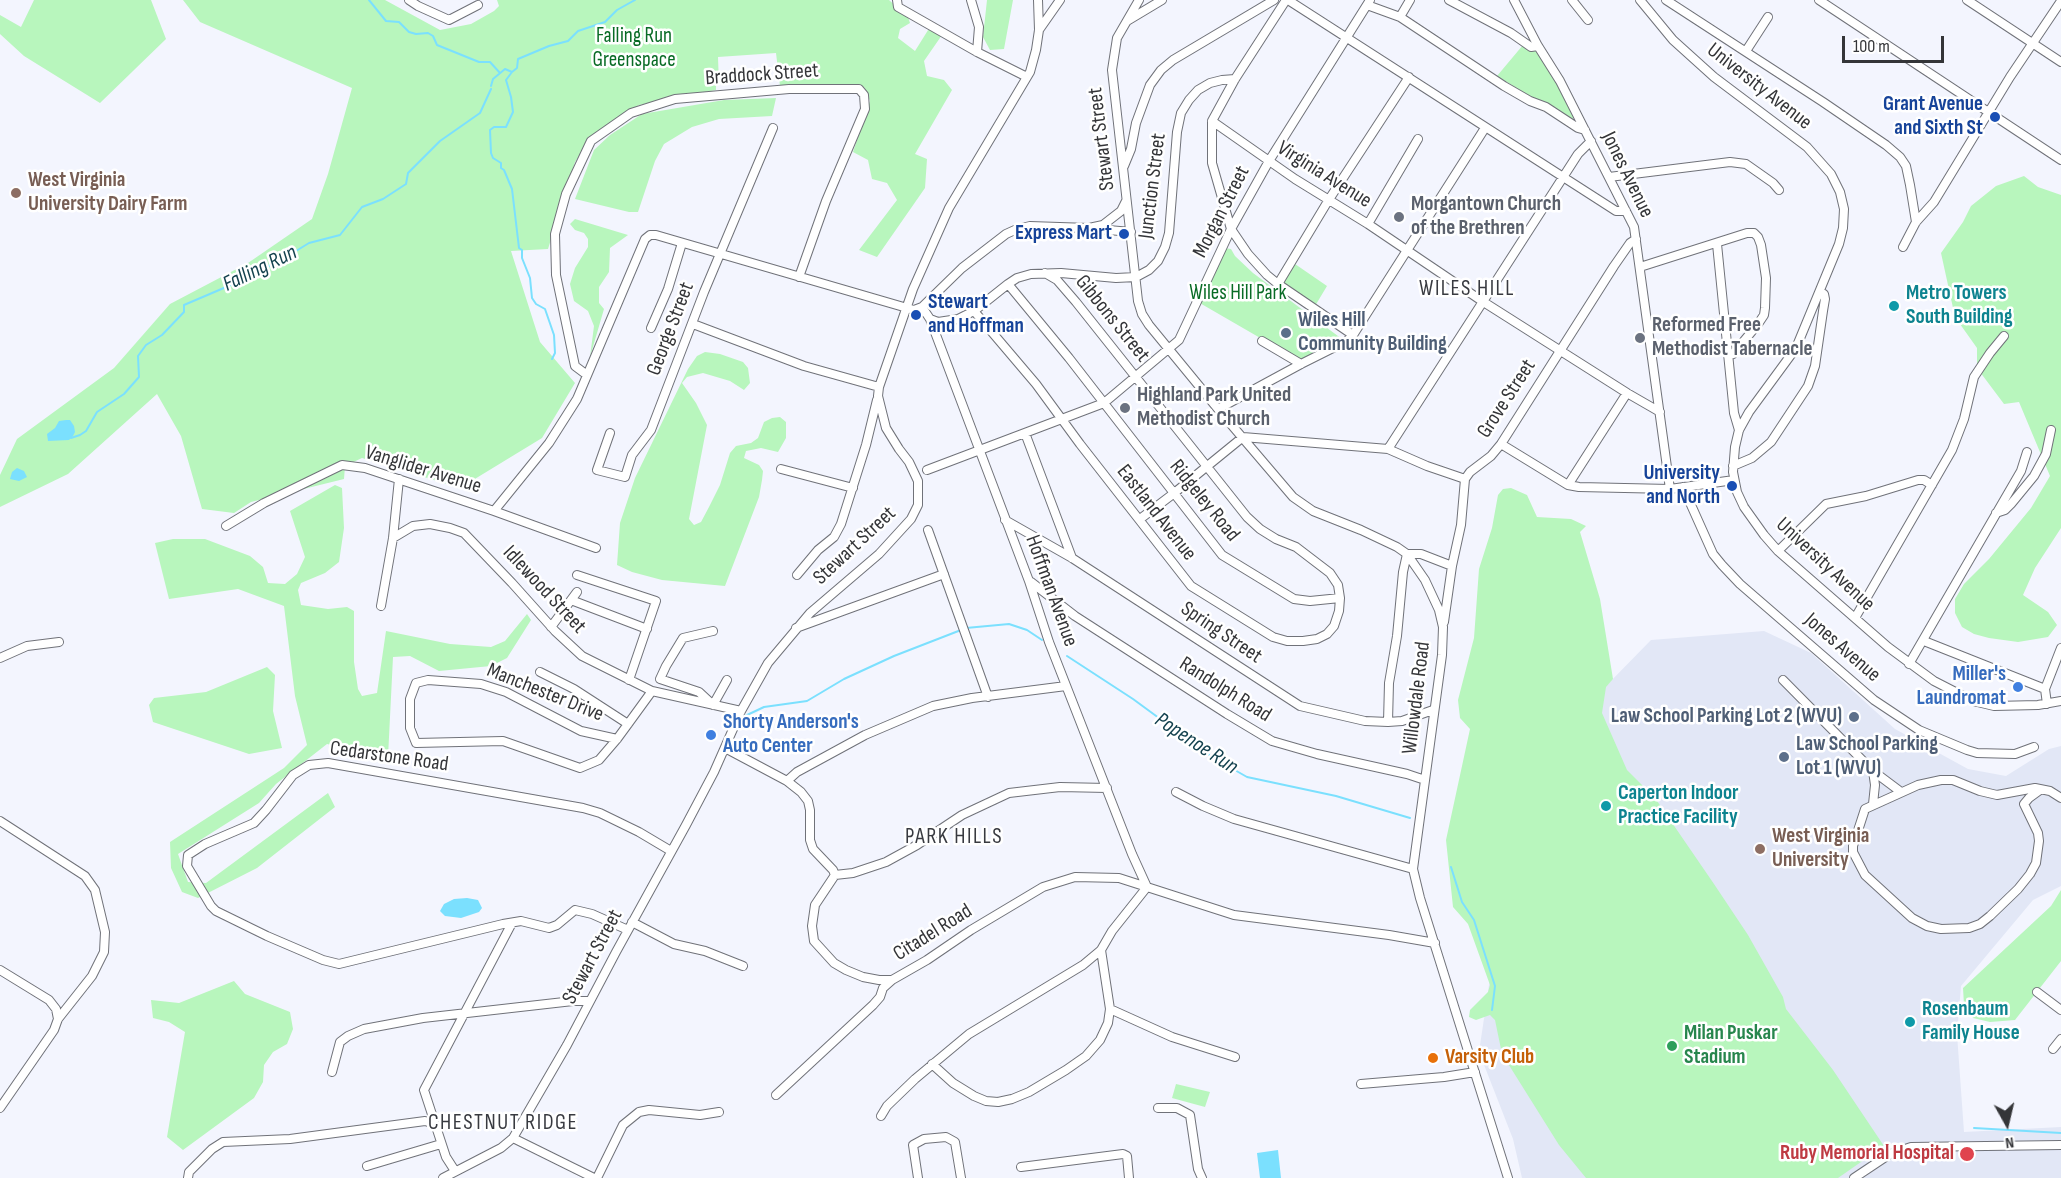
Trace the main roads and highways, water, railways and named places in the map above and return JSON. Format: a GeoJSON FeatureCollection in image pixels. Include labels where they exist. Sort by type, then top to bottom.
{"type":"FeatureCollection","features":[{"type":"Feature","properties":{"kind":"water"},"geometry":{"type":"Polygon","coordinates":[[[70,420],[75,432],[69,440],[48,441],[47,434],[55,428],[59,421],[70,420]]]}},
{"type":"Feature","properties":{"kind":"water"},"geometry":{"type":"Polygon","coordinates":[[[17,468],[24,471],[27,477],[19,481],[10,479],[12,472],[17,468]]]}},
{"type":"Feature","properties":{"kind":"water"},"geometry":{"type":"Polygon","coordinates":[[[454,899],[478,900],[482,908],[479,912],[461,918],[445,916],[440,911],[444,904],[454,899]]]}},
{"type":"Feature","properties":{"kind":"water"},"geometry":{"type":"Polygon","coordinates":[[[1278,1150],[1281,1178],[1260,1178],[1257,1153],[1278,1150]]]}},
{"type":"Feature","properties":{"kind":"waterway"},"geometry":{"type":"LineString","coordinates":[[369,0],[386,21],[399,22],[409,32],[428,33],[433,36],[437,45],[479,62],[490,62],[500,73]]}},
{"type":"Feature","properties":{"kind":"waterway","name":"Falling Run"},"geometry":{"type":"LineString","coordinates":[[491,86],[493,79],[505,69],[512,72],[517,68],[518,59],[568,41],[578,31],[605,22],[617,10],[635,0]]}},
{"type":"Feature","properties":{"kind":"waterway"},"geometry":{"type":"LineString","coordinates":[[512,72],[506,80],[513,112],[506,127],[494,127],[490,130],[491,153],[493,158],[501,163],[501,168],[512,189],[519,248],[522,250],[522,258],[530,278],[532,298],[536,304],[545,309],[554,335],[555,353],[552,359]]}},
{"type":"Feature","properties":{"kind":"waterway","name":"Falling Run"},"geometry":{"type":"LineString","coordinates":[[71,438],[86,431],[97,412],[124,394],[139,377],[138,356],[146,345],[162,335],[184,312],[184,305],[259,273],[269,266],[275,257],[282,256],[285,252],[296,251],[309,243],[340,235],[362,207],[383,199],[406,184],[408,173],[440,141],[480,113],[491,89]]}},
{"type":"Feature","properties":{"kind":"waterway","name":"Popenoe Run"},"geometry":{"type":"LineString","coordinates":[[966,628],[1009,624],[1027,630],[1042,640]]}},
{"type":"Feature","properties":{"kind":"waterway","name":"Popenoe Run"},"geometry":{"type":"LineString","coordinates":[[745,716],[764,707],[807,701],[844,679],[894,656],[961,630]]}},
{"type":"Feature","properties":{"kind":"waterway","name":"Popenoe Run"},"geometry":{"type":"LineString","coordinates":[[1067,656],[1133,699],[1212,757],[1247,777],[1336,796],[1410,818]]}},
{"type":"Feature","properties":{"kind":"waterway","name":"Popenoe Run"},"geometry":{"type":"LineString","coordinates":[[1451,867],[1462,902],[1474,920],[1495,986],[1492,1010]]}},
{"type":"Feature","properties":{"kind":"waterway","name":"Popenoe Run"},"geometry":{"type":"LineString","coordinates":[[1974,1128],[2061,1133]]}},
{"type":"Feature","properties":{"kind":"place","name":"Grant Avenue and Sixth St"},"geometry":{"type":"Point","coordinates":[1995,117]}},
{"type":"Feature","properties":{"kind":"place","name":"West Virginia University Dairy Farm"},"geometry":{"type":"Point","coordinates":[16,193]}},
{"type":"Feature","properties":{"kind":"place","name":"Morgantown Church of the Brethren"},"geometry":{"type":"Point","coordinates":[1399,217]}},
{"type":"Feature","properties":{"kind":"place","name":"Express Mart"},"geometry":{"type":"Point","coordinates":[1124,234]}},
{"type":"Feature","properties":{"kind":"place","name":"Metro Towers South Building"},"geometry":{"type":"Point","coordinates":[1894,306]}},
{"type":"Feature","properties":{"kind":"place","name":"Stewart and Hoffman"},"geometry":{"type":"Point","coordinates":[916,315]}},
{"type":"Feature","properties":{"kind":"place","name":"Wiles Hill Community Building"},"geometry":{"type":"Point","coordinates":[1286,333]}},
{"type":"Feature","properties":{"kind":"place","name":"Reformed Free Methodist Tabernacle"},"geometry":{"type":"Point","coordinates":[1640,338]}},
{"type":"Feature","properties":{"kind":"place","name":"Highland Park United Methodist Church"},"geometry":{"type":"Point","coordinates":[1125,408]}},
{"type":"Feature","properties":{"kind":"place","name":"University and North"},"geometry":{"type":"Point","coordinates":[1732,486]}},
{"type":"Feature","properties":{"kind":"place","name":"Miller's Laundromat"},"geometry":{"type":"Point","coordinates":[2018,687]}},
{"type":"Feature","properties":{"kind":"place","name":"Law School Parking Lot 2 (WVU)"},"geometry":{"type":"Point","coordinates":[1854,717]}},
{"type":"Feature","properties":{"kind":"place","name":"Shorty Anderson's Auto Center"},"geometry":{"type":"Point","coordinates":[711,735]}},
{"type":"Feature","properties":{"kind":"place","name":"Law School Parking Lot 1 (WVU)"},"geometry":{"type":"Point","coordinates":[1784,757]}},
{"type":"Feature","properties":{"kind":"place","name":"Caperton Indoor Practice Facility"},"geometry":{"type":"Point","coordinates":[1606,806]}},
{"type":"Feature","properties":{"kind":"place","name":"West Virginia University"},"geometry":{"type":"Point","coordinates":[1760,849]}},
{"type":"Feature","properties":{"kind":"place","name":"Rosenbaum Family House"},"geometry":{"type":"Point","coordinates":[1910,1022]}},
{"type":"Feature","properties":{"kind":"place","name":"Milan Puskar Stadium"},"geometry":{"type":"Point","coordinates":[1672,1046]}},
{"type":"Feature","properties":{"kind":"place","name":"Varsity Club"},"geometry":{"type":"Point","coordinates":[1433,1058]}},
{"type":"Feature","properties":{"kind":"place","name":"Ruby Memorial Hospital"},"geometry":{"type":"Point","coordinates":[1967,1154]}},
{"type":"Feature","properties":{"kind":"district","name":"WILES HILL"},"geometry":{"type":"Point","coordinates":[1467,289]}},
{"type":"Feature","properties":{"kind":"district","name":"PARK HILLS"},"geometry":{"type":"Point","coordinates":[954,837]}},
{"type":"Feature","properties":{"kind":"district","name":"CHESTNUT RIDGE"},"geometry":{"type":"Point","coordinates":[503,1123]}},
{"type":"Feature","properties":{"kind":"park label","name":"Falling Run Greenspace"},"geometry":{"type":"Point","coordinates":[634,49]}},
{"type":"Feature","properties":{"kind":"park label","name":"Wiles Hill Park"},"geometry":{"type":"Point","coordinates":[1238,294]}}]}
